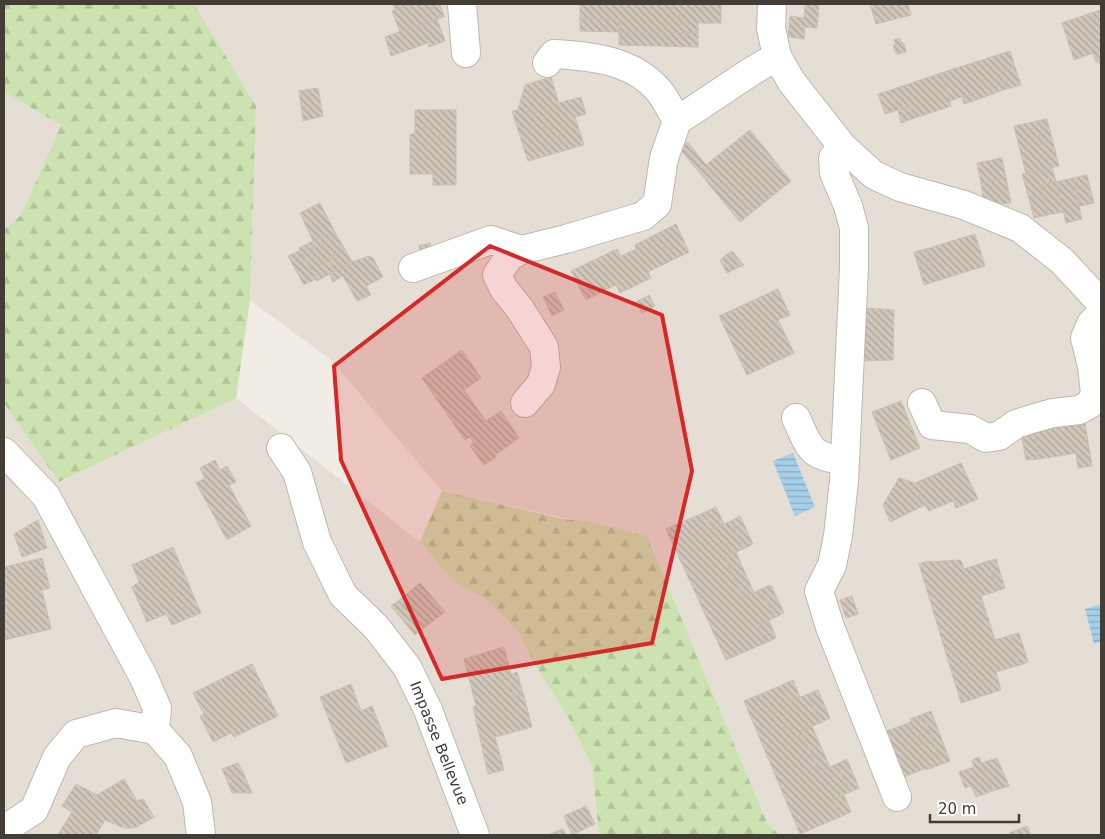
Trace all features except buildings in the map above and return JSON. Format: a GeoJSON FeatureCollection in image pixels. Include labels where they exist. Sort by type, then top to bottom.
{"type":"FeatureCollection","features":[{"type":"Feature","properties":{"kind":"street"},"geometry":{"type":"LineString","coordinates":[[462,4],[466,52]]}},
{"type":"Feature","properties":{"kind":"street"},"geometry":{"type":"LineString","coordinates":[[772,4],[771,28],[777,56],[791,81],[842,146],[874,175],[900,187],[964,205],[1020,228],[1062,261],[1101,302]]}},
{"type":"Feature","properties":{"kind":"street"},"geometry":{"type":"LineString","coordinates":[[547,63],[554,54],[598,58],[622,65],[644,76],[660,92],[677,121]]}},
{"type":"Feature","properties":{"kind":"street"},"geometry":{"type":"LineString","coordinates":[[525,404],[541,384],[546,366],[544,347],[520,309],[504,289],[497,275],[508,257],[521,250],[643,216],[657,204],[664,158],[677,121],[748,73],[777,56]]}},
{"type":"Feature","properties":{"kind":"street"},"geometry":{"type":"LineString","coordinates":[[842,146],[832,158],[834,173],[848,206],[854,228],[854,268],[845,460],[838,536],[832,565],[819,591],[830,627],[897,797]]}},
{"type":"Feature","properties":{"kind":"street"},"geometry":{"type":"LineString","coordinates":[[414,268],[491,240],[521,250]]}},
{"type":"Feature","properties":{"kind":"street"},"geometry":{"type":"LineString","coordinates":[[922,404],[932,425],[970,429],[986,438],[999,436],[1016,424],[1035,418],[1052,413],[1079,410],[1090,404],[1095,394],[1092,366],[1085,338],[1091,324],[1101,314]]}},
{"type":"Feature","properties":{"kind":"street"},"geometry":{"type":"LineString","coordinates":[[796,418],[810,448],[827,458],[845,460]]}},
{"type":"Feature","properties":{"kind":"street","name":"Impasse Bellevue"},"geometry":{"type":"LineString","coordinates":[[281,448],[297,472],[317,542],[343,595],[376,627],[407,667],[428,710],[475,835]]}},
{"type":"Feature","properties":{"kind":"street"},"geometry":{"type":"LineString","coordinates":[[4,452],[46,496],[143,676],[157,708],[155,730]]}},
{"type":"Feature","properties":{"kind":"street"},"geometry":{"type":"LineString","coordinates":[[4,827],[34,810],[57,757],[76,734],[116,723],[155,730],[178,756],[197,802],[201,835]]}},
{"type":"Feature","properties":{"kind":"highlighted area"},"geometry":{"type":"Polygon","coordinates":[[[490,246],[662,315],[692,471],[652,643],[442,679],[341,460],[334,366],[490,246]]]}},
{"type":"Feature","properties":{"kind":"shaded area"},"geometry":{"type":"Polygon","coordinates":[[[194,4],[1101,4],[1101,835],[779,835],[767,823],[647,536],[442,491],[330,359],[250,300],[256,106],[194,4]]]}},
{"type":"Feature","properties":{"kind":"shaded area"},"geometry":{"type":"Polygon","coordinates":[[[4,92],[61,125],[21,215],[4,230],[4,92]]]}},
{"type":"Feature","properties":{"kind":"shaded area"},"geometry":{"type":"Polygon","coordinates":[[[236,398],[420,542],[454,582],[489,600],[517,630],[538,670],[569,719],[592,766],[599,835],[4,835],[4,403],[60,482],[236,398]]]}},
{"type":"Feature","properties":{"kind":"green space"},"geometry":{"type":"Polygon","coordinates":[[[4,4],[194,4],[256,106],[250,300],[236,398],[59,482],[4,403],[4,230],[21,215],[61,125],[4,92],[4,4]]]}},
{"type":"Feature","properties":{"kind":"green space"},"geometry":{"type":"Polygon","coordinates":[[[442,491],[563,519],[586,521],[647,536],[767,823],[779,835],[599,835],[592,766],[569,719],[538,670],[517,630],[488,600],[454,582],[420,542],[442,491]]]}},
{"type":"Feature","properties":{"kind":"water"},"geometry":{"type":"Polygon","coordinates":[[[793,453],[815,507],[795,516],[773,461],[793,453]]]}},
{"type":"Feature","properties":{"kind":"water"},"geometry":{"type":"Polygon","coordinates":[[[1101,604],[1101,642],[1094,644],[1085,609],[1101,604]]]}}]}
